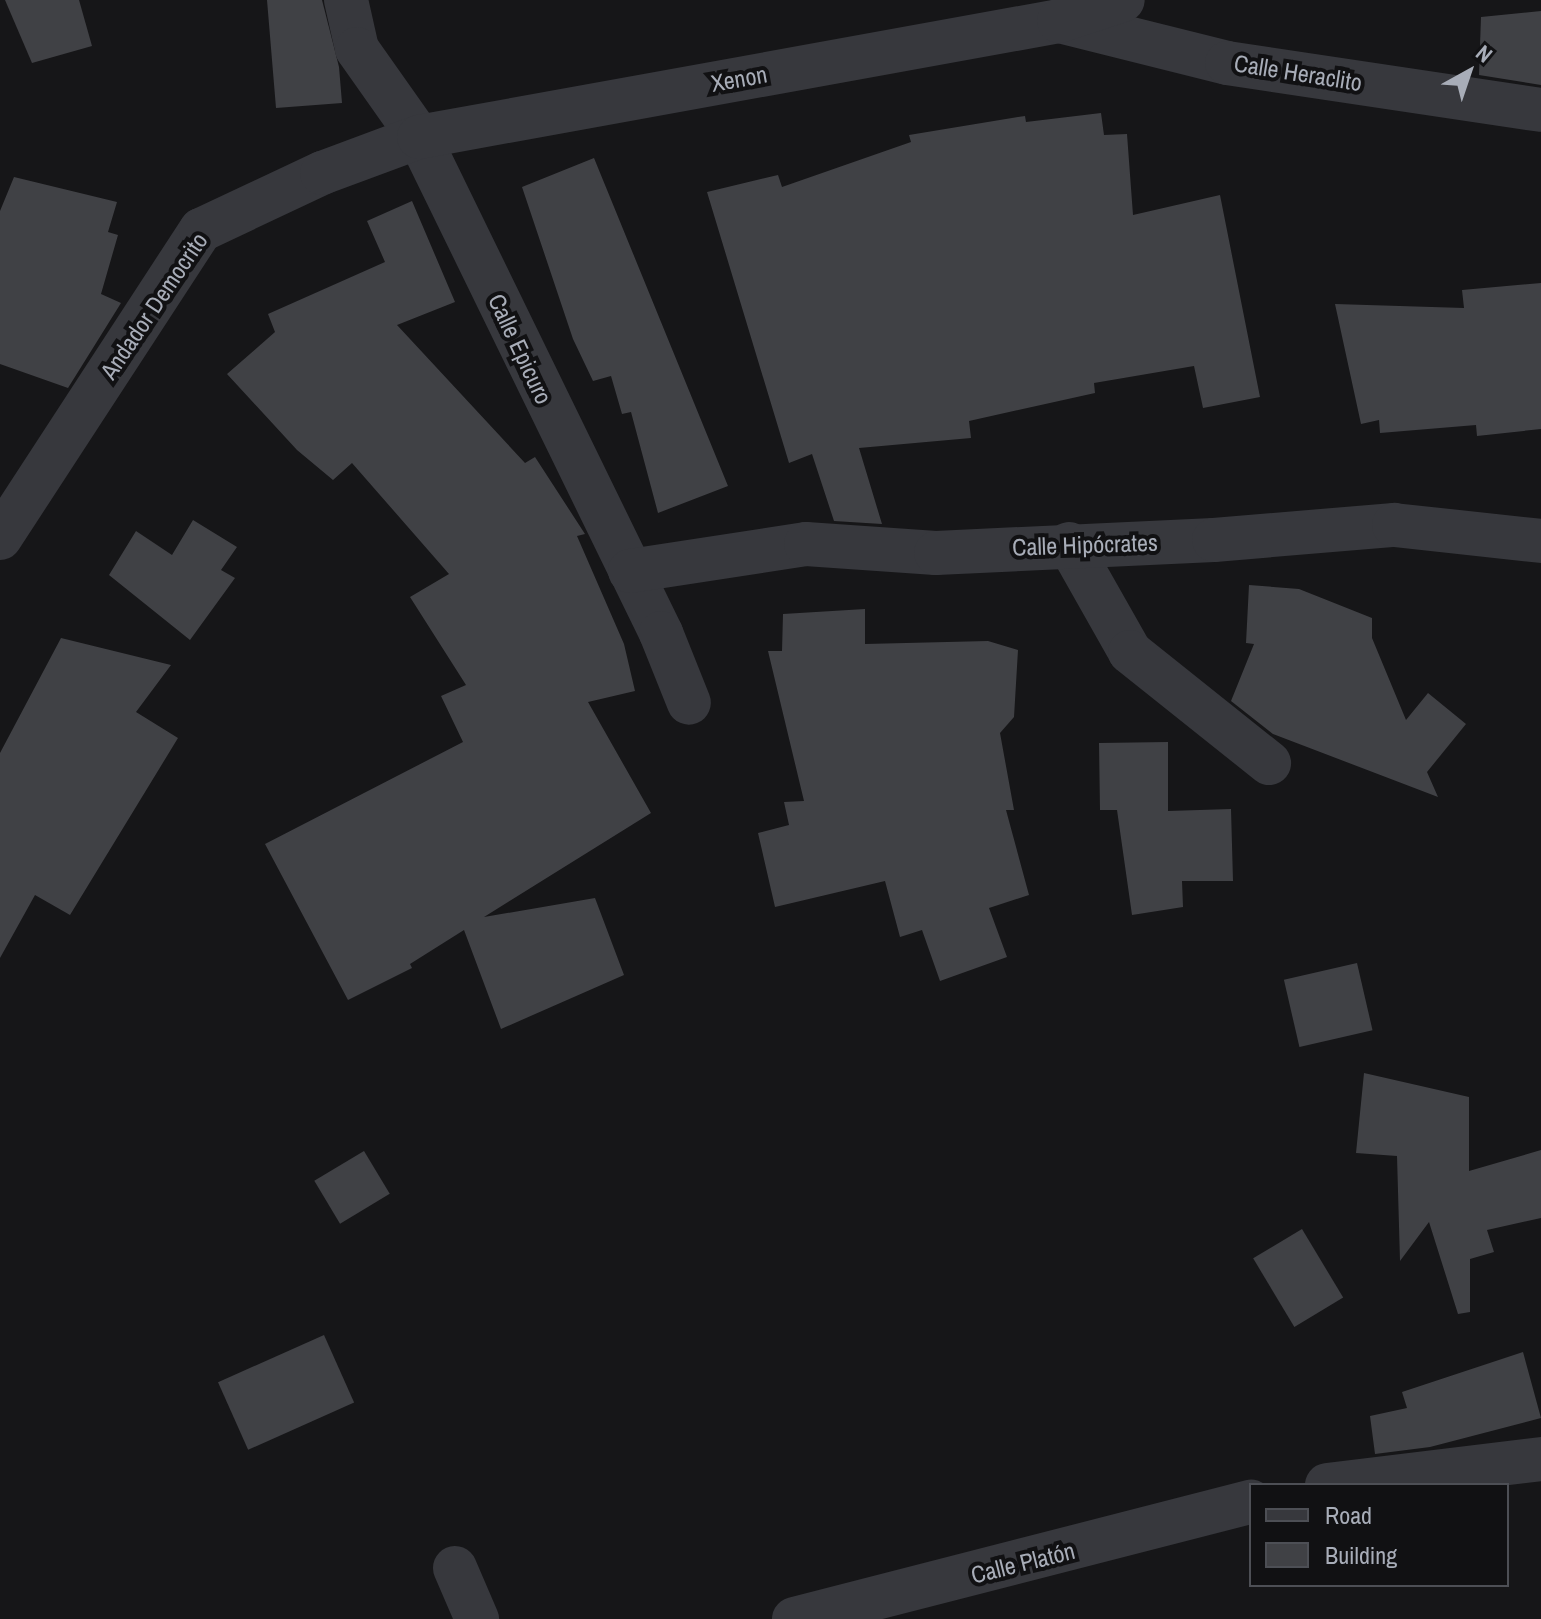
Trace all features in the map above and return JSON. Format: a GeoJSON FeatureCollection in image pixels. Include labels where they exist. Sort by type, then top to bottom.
{"type":"FeatureCollection","features":[{"type":"Feature","properties":{"kind":"street","name":"Calle Epicuro"},"geometry":{"type":"LineString","coordinates":[[346,0],[357,49],[419,137],[630,571],[689,703]]}},
{"type":"Feature","properties":{"kind":"street","name":"Xenon"},"geometry":{"type":"LineString","coordinates":[[419,137],[1059,21],[1123,0]]}},
{"type":"Feature","properties":{"kind":"street","name":"Calle Heraclito"},"geometry":{"type":"LineString","coordinates":[[1059,21],[1227,63],[1541,110]]}},
{"type":"Feature","properties":{"kind":"street","name":"Andador Democrito"},"geometry":{"type":"LineString","coordinates":[[0,538],[201,230],[322,173],[419,137]]}},
{"type":"Feature","properties":{"kind":"street","name":"Calle Hipócrates"},"geometry":{"type":"LineString","coordinates":[[630,571],[806,544],[936,553],[1069,544],[1214,540],[1394,525],[1541,541]]}},
{"type":"Feature","properties":{"kind":"street"},"geometry":{"type":"LineString","coordinates":[[1069,544],[1130,652],[1269,763]]}},
{"type":"Feature","properties":{"kind":"street"},"geometry":{"type":"LineString","coordinates":[[1343,1483],[1541,1459]]}},
{"type":"Feature","properties":{"kind":"street","name":"Calle Platón"},"geometry":{"type":"LineString","coordinates":[[794,1619],[1249,1503]]}},
{"type":"Feature","properties":{"kind":"street"},"geometry":{"type":"LineString","coordinates":[[455,1568],[477,1619]]}},
{"type":"Feature","properties":{"kind":"building"},"geometry":{"type":"Polygon","coordinates":[[[5,0],[79,0],[92,46],[32,63],[5,0]]]}},
{"type":"Feature","properties":{"kind":"building"},"geometry":{"type":"Polygon","coordinates":[[[267,0],[322,0],[339,67],[342,103],[276,108],[267,0]]]}},
{"type":"Feature","properties":{"kind":"building"},"geometry":{"type":"Polygon","coordinates":[[[1541,11],[1541,85],[1479,75],[1481,17],[1541,11]]]}},
{"type":"Feature","properties":{"kind":"building"},"geometry":{"type":"Polygon","coordinates":[[[1101,113],[1104,135],[1127,134],[1133,215],[1220,195],[1260,397],[1203,408],[1194,366],[1094,383],[1095,393],[969,421],[971,438],[859,448],[882,524],[834,521],[812,454],[789,463],[707,192],[778,175],[782,187],[911,142],[909,135],[1025,116],[1026,122],[1101,113]]]}},
{"type":"Feature","properties":{"kind":"building"},"geometry":{"type":"Polygon","coordinates":[[[594,158],[728,486],[658,513],[631,412],[622,414],[611,376],[593,381],[573,339],[522,187],[594,158]]]}},
{"type":"Feature","properties":{"kind":"building"},"geometry":{"type":"Polygon","coordinates":[[[14,177],[117,202],[108,232],[118,235],[101,294],[121,303],[68,388],[0,364],[0,211],[14,177]]]}},
{"type":"Feature","properties":{"kind":"building"},"geometry":{"type":"Polygon","coordinates":[[[412,201],[455,302],[397,325],[525,463],[535,457],[585,534],[577,536],[624,644],[635,691],[588,702],[651,813],[484,917],[595,898],[624,975],[501,1029],[464,930],[410,964],[412,968],[348,1000],[265,844],[463,742],[441,696],[466,685],[410,597],[449,574],[352,463],[333,480],[297,450],[227,374],[275,332],[268,314],[385,262],[367,221],[412,201]]]}},
{"type":"Feature","properties":{"kind":"building"},"geometry":{"type":"Polygon","coordinates":[[[1541,283],[1541,429],[1477,436],[1476,425],[1380,433],[1379,420],[1361,424],[1335,304],[1464,308],[1462,290],[1541,283]]]}},
{"type":"Feature","properties":{"kind":"building"},"geometry":{"type":"Polygon","coordinates":[[[193,520],[237,547],[221,570],[235,578],[190,640],[109,575],[136,531],[172,555],[193,520]]]}},
{"type":"Feature","properties":{"kind":"building"},"geometry":{"type":"Polygon","coordinates":[[[1249,585],[1299,589],[1372,618],[1372,638],[1406,720],[1428,693],[1466,724],[1427,772],[1438,797],[1273,734],[1231,701],[1254,644],[1246,643],[1249,585]]]}},
{"type":"Feature","properties":{"kind":"building"},"geometry":{"type":"Polygon","coordinates":[[[865,609],[865,644],[988,641],[1018,650],[1014,717],[1000,733],[1014,810],[1006,810],[1029,895],[989,908],[1007,957],[940,981],[922,930],[900,937],[885,881],[775,907],[758,833],[789,825],[784,802],[804,801],[768,651],[782,651],[783,614],[865,609]]]}},
{"type":"Feature","properties":{"kind":"building"},"geometry":{"type":"Polygon","coordinates":[[[61,638],[171,665],[136,712],[178,738],[70,915],[35,895],[0,958],[0,753],[61,638]]]}},
{"type":"Feature","properties":{"kind":"building"},"geometry":{"type":"Polygon","coordinates":[[[1168,742],[1168,811],[1231,809],[1233,881],[1182,881],[1183,907],[1132,915],[1117,810],[1100,810],[1099,743],[1168,742]]]}},
{"type":"Feature","properties":{"kind":"building"},"geometry":{"type":"Polygon","coordinates":[[[1357,963],[1373,1030],[1299,1047],[1284,980],[1357,963]]]}},
{"type":"Feature","properties":{"kind":"building"},"geometry":{"type":"Polygon","coordinates":[[[1364,1073],[1469,1097],[1469,1171],[1541,1150],[1541,1218],[1487,1230],[1494,1252],[1470,1259],[1470,1312],[1458,1314],[1429,1222],[1400,1261],[1397,1156],[1356,1153],[1364,1073]]]}},
{"type":"Feature","properties":{"kind":"building"},"geometry":{"type":"Polygon","coordinates":[[[364,1151],[390,1194],[340,1224],[314,1181],[364,1151]]]}},
{"type":"Feature","properties":{"kind":"building"},"geometry":{"type":"Polygon","coordinates":[[[1302,1229],[1343,1298],[1294,1327],[1253,1258],[1302,1229]]]}},
{"type":"Feature","properties":{"kind":"building"},"geometry":{"type":"Polygon","coordinates":[[[324,1335],[354,1403],[248,1450],[218,1382],[324,1335]]]}},
{"type":"Feature","properties":{"kind":"building"},"geometry":{"type":"Polygon","coordinates":[[[1523,1352],[1541,1418],[1430,1447],[1375,1454],[1370,1416],[1407,1408],[1402,1392],[1523,1352]]]}}]}
